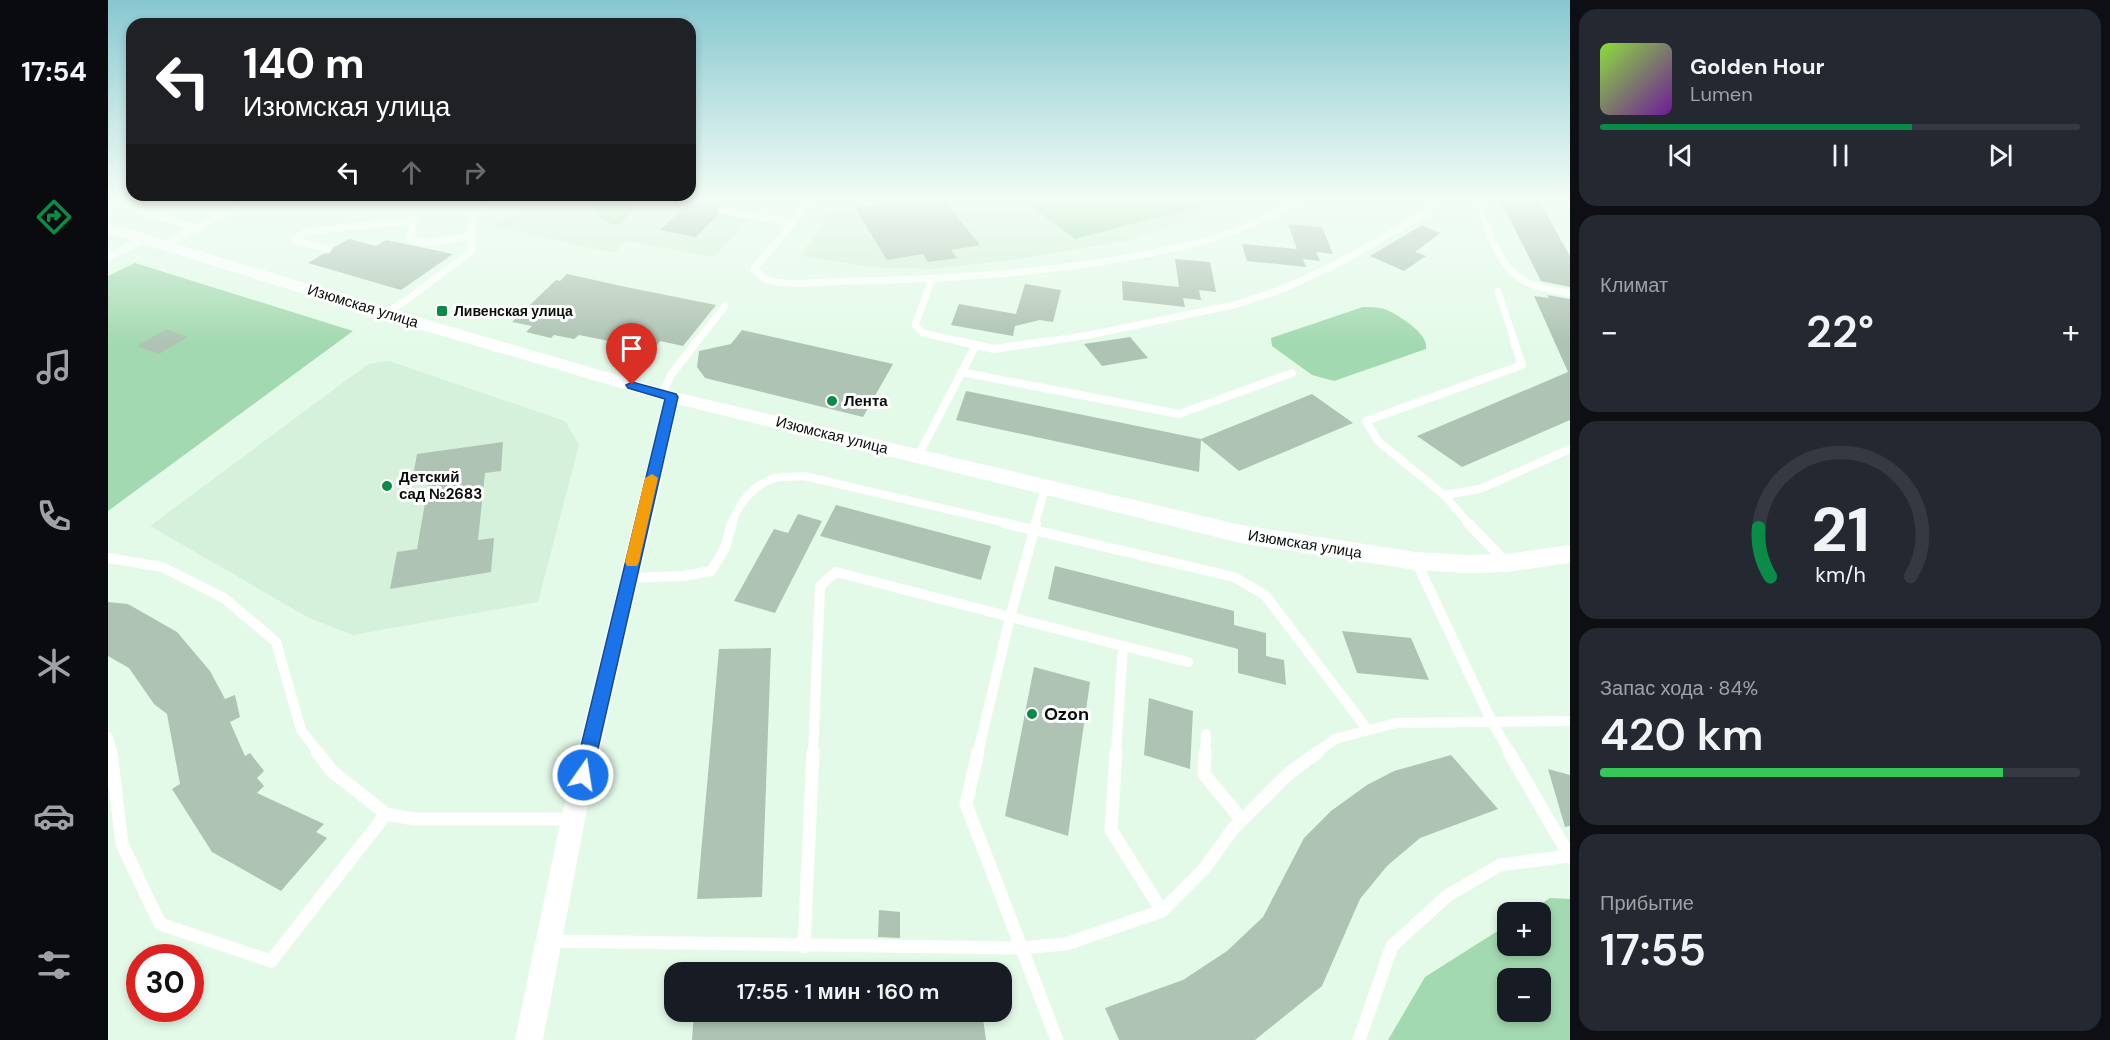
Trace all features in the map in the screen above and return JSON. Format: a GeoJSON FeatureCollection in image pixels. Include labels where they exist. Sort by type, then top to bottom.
{"type":"FeatureCollection","features":[{"type":"Feature","properties":{"kind":"street"},"geometry":{"type":"LineString","coordinates":[[108,257],[128,247]]}},
{"type":"Feature","properties":{"kind":"street","name":"Изюмская улица"},"geometry":{"type":"LineString","coordinates":[[168,247],[384,313],[667,395],[1241,534],[1416,561],[1475,565],[1570,554]]}},
{"type":"Feature","properties":{"kind":"street"},"geometry":{"type":"LineString","coordinates":[[529,1040],[573,819],[667,395]]}},
{"type":"Feature","properties":{"kind":"lane"},"geometry":{"type":"LineString","coordinates":[[318,247],[327,249]]}},
{"type":"Feature","properties":{"kind":"lane"},"geometry":{"type":"LineString","coordinates":[[384,313],[404,302],[472,251],[472,247]]}},
{"type":"Feature","properties":{"kind":"lane"},"geometry":{"type":"LineString","coordinates":[[773,247],[754,269],[766,280],[795,282],[994,276],[1078,266],[1178,247]]}},
{"type":"Feature","properties":{"kind":"lane"},"geometry":{"type":"LineString","coordinates":[[932,279],[915,325],[923,333],[994,349],[1059,340],[1234,305],[1280,290],[1337,264],[1368,247]]}},
{"type":"Feature","properties":{"kind":"lane"},"geometry":{"type":"LineString","coordinates":[[1498,247],[1507,267],[1518,278],[1539,287],[1570,293]]}},
{"type":"Feature","properties":{"kind":"lane"},"geometry":{"type":"LineString","coordinates":[[1498,291],[1522,365],[1366,421],[1378,441],[1444,495],[1480,537],[1507,563]]}},
{"type":"Feature","properties":{"kind":"lane"},"geometry":{"type":"LineString","coordinates":[[667,395],[671,375],[725,306]]}},
{"type":"Feature","properties":{"kind":"lane"},"geometry":{"type":"LineString","coordinates":[[918,456],[976,345]]}},
{"type":"Feature","properties":{"kind":"lane"},"geometry":{"type":"LineString","coordinates":[[961,372],[1179,414],[1292,373]]}},
{"type":"Feature","properties":{"kind":"lane"},"geometry":{"type":"LineString","coordinates":[[1444,495],[1480,489],[1570,448]]}},
{"type":"Feature","properties":{"kind":"lane"},"geometry":{"type":"LineString","coordinates":[[628,578],[684,576],[711,572],[725,548],[735,513],[753,489],[774,478],[804,476],[1234,577],[1265,595],[1367,729]]}},
{"type":"Feature","properties":{"kind":"lane"},"geometry":{"type":"LineString","coordinates":[[1045,488],[1010,617],[966,804],[1057,1040]]}},
{"type":"Feature","properties":{"kind":"lane"},"geometry":{"type":"LineString","coordinates":[[108,558],[162,567],[224,598],[276,642],[301,730],[333,772],[386,814],[414,819],[573,819]]}},
{"type":"Feature","properties":{"kind":"lane"},"geometry":{"type":"LineString","coordinates":[[1359,1040],[1392,946],[1447,896],[1500,865],[1569,856],[1491,720],[1416,561]]}},
{"type":"Feature","properties":{"kind":"lane"},"geometry":{"type":"LineString","coordinates":[[804,947],[820,586],[836,572],[1188,662]]}},
{"type":"Feature","properties":{"kind":"lane"},"geometry":{"type":"LineString","coordinates":[[1123,646],[1111,830],[1162,911]]}},
{"type":"Feature","properties":{"kind":"lane"},"geometry":{"type":"LineString","coordinates":[[549,941],[804,947],[1020,948],[1066,944],[1162,911],[1204,869],[1232,830],[1288,774],[1335,739],[1396,723],[1491,720],[1570,721]]}},
{"type":"Feature","properties":{"kind":"lane"},"geometry":{"type":"LineString","coordinates":[[1206,734],[1204,774],[1242,820]]}},
{"type":"Feature","properties":{"kind":"lane"},"geometry":{"type":"LineString","coordinates":[[108,737],[111,740],[122,844],[160,924],[271,961],[386,814]]}},
{"type":"Feature","properties":{"kind":"shaded area"},"geometry":{"type":"Polygon","coordinates":[[[584,247],[621,247],[614,253],[584,247]]]}},
{"type":"Feature","properties":{"kind":"shaded area"},"geometry":{"type":"Polygon","coordinates":[[[657,247],[724,247],[714,257],[657,247]]]}},
{"type":"Feature","properties":{"kind":"shaded area"},"geometry":{"type":"Polygon","coordinates":[[[807,247],[1092,247],[1019,259],[932,269],[872,267],[800,256],[807,247]]]}},
{"type":"Feature","properties":{"kind":"shaded area","name":"Детский сад №2683"},"geometry":{"type":"Polygon","coordinates":[[[389,361],[565,421],[579,445],[538,602],[353,635],[309,618],[150,526],[368,364],[389,361]]]}},
{"type":"Feature","properties":{"kind":"green space"},"geometry":{"type":"Polygon","coordinates":[[[135,263],[353,331],[108,511],[108,276],[135,263]]]}},
{"type":"Feature","properties":{"kind":"green space"},"geometry":{"type":"Polygon","coordinates":[[[1363,307],[1384,309],[1406,321],[1423,337],[1426,349],[1334,381],[1312,375],[1272,346],[1271,338],[1363,307]]]}},
{"type":"Feature","properties":{"kind":"green space"},"geometry":{"type":"Polygon","coordinates":[[[1550,898],[1570,899],[1570,1040],[1388,1040],[1425,977],[1497,931],[1497,956],[1551,956],[1551,902],[1544,902],[1550,898]]]}},
{"type":"Feature","properties":{"kind":"building"},"geometry":{"type":"Polygon","coordinates":[[[417,247],[453,254],[401,290],[308,263],[323,254],[330,253],[333,248],[417,247]]]}},
{"type":"Feature","properties":{"kind":"building"},"geometry":{"type":"Polygon","coordinates":[[[879,247],[971,247],[951,250],[957,258],[928,262],[923,254],[887,260],[879,247]]]}},
{"type":"Feature","properties":{"kind":"building"},"geometry":{"type":"Polygon","coordinates":[[[1243,247],[1270,247],[1297,249],[1296,247],[1330,247],[1333,254],[1316,252],[1320,261],[1303,259],[1306,267],[1247,261],[1243,247]]]}},
{"type":"Feature","properties":{"kind":"building"},"geometry":{"type":"Polygon","coordinates":[[[1386,247],[1422,247],[1415,252],[1426,256],[1404,271],[1370,256],[1386,247]]]}},
{"type":"Feature","properties":{"kind":"building"},"geometry":{"type":"Polygon","coordinates":[[[1524,247],[1565,247],[1570,256],[1570,287],[1541,281],[1524,247]]]}},
{"type":"Feature","properties":{"kind":"building"},"geometry":{"type":"Polygon","coordinates":[[[1175,259],[1210,262],[1216,292],[1199,290],[1201,300],[1183,298],[1185,307],[1123,300],[1122,281],[1179,287],[1175,259]]]}},
{"type":"Feature","properties":{"kind":"building"},"geometry":{"type":"Polygon","coordinates":[[[567,274],[716,305],[683,346],[660,341],[657,345],[648,343],[644,348],[579,335],[574,339],[554,335],[551,338],[526,332],[532,326],[512,322],[556,280],[560,281],[567,274]]]}},
{"type":"Feature","properties":{"kind":"building"},"geometry":{"type":"Polygon","coordinates":[[[1025,284],[1061,290],[1053,322],[1040,320],[1015,326],[1013,336],[951,325],[959,304],[1016,314],[1025,284]]]}},
{"type":"Feature","properties":{"kind":"building"},"geometry":{"type":"Polygon","coordinates":[[[1547,295],[1570,299],[1570,420],[1462,467],[1417,436],[1568,372],[1534,296],[1549,298],[1547,295]]]}},
{"type":"Feature","properties":{"kind":"building"},"geometry":{"type":"Polygon","coordinates":[[[166,329],[188,337],[159,354],[137,346],[166,329]]]}},
{"type":"Feature","properties":{"kind":"building"},"geometry":{"type":"Polygon","coordinates":[[[742,330],[893,364],[863,417],[705,378],[697,367],[699,351],[731,344],[742,330]]]}},
{"type":"Feature","properties":{"kind":"building"},"geometry":{"type":"Polygon","coordinates":[[[1130,337],[1148,358],[1102,366],[1084,344],[1130,337]]]}},
{"type":"Feature","properties":{"kind":"building"},"geometry":{"type":"Polygon","coordinates":[[[966,391],[1201,439],[1312,394],[1353,423],[1239,471],[1201,440],[1199,472],[956,420],[966,391]]]}},
{"type":"Feature","properties":{"kind":"building"},"geometry":{"type":"Polygon","coordinates":[[[503,442],[501,471],[485,473],[478,540],[494,538],[491,572],[390,589],[397,552],[417,549],[429,480],[412,482],[417,454],[503,442]]]}},
{"type":"Feature","properties":{"kind":"building"},"geometry":{"type":"Polygon","coordinates":[[[836,505],[991,546],[981,580],[820,536],[836,505]]]}},
{"type":"Feature","properties":{"kind":"building"},"geometry":{"type":"Polygon","coordinates":[[[798,514],[822,521],[775,613],[734,601],[774,529],[788,533],[798,514]]]}},
{"type":"Feature","properties":{"kind":"building"},"geometry":{"type":"Polygon","coordinates":[[[1055,566],[1234,611],[1234,625],[1266,633],[1266,656],[1284,660],[1286,685],[1238,673],[1238,649],[1048,599],[1055,566]]]}},
{"type":"Feature","properties":{"kind":"building"},"geometry":{"type":"Polygon","coordinates":[[[108,602],[128,604],[177,632],[210,671],[225,699],[235,695],[240,717],[230,722],[245,756],[250,753],[264,771],[257,778],[264,786],[257,793],[324,824],[316,832],[327,838],[281,891],[212,852],[172,789],[180,784],[167,714],[154,704],[129,668],[108,656],[108,602]]]}},
{"type":"Feature","properties":{"kind":"building"},"geometry":{"type":"Polygon","coordinates":[[[1342,631],[1411,638],[1429,680],[1357,673],[1342,631]]]}},
{"type":"Feature","properties":{"kind":"building"},"geometry":{"type":"Polygon","coordinates":[[[771,648],[762,897],[697,899],[719,649],[771,648]]]}},
{"type":"Feature","properties":{"kind":"building"},"geometry":{"type":"Polygon","coordinates":[[[1034,667],[1090,682],[1068,836],[1005,816],[1034,667]]]}},
{"type":"Feature","properties":{"kind":"building"},"geometry":{"type":"Polygon","coordinates":[[[1149,698],[1193,711],[1190,769],[1144,755],[1149,698]]]}},
{"type":"Feature","properties":{"kind":"building"},"geometry":{"type":"Polygon","coordinates":[[[1451,755],[1498,809],[1420,838],[1387,866],[1360,899],[1322,986],[1255,1040],[1119,1040],[1105,1008],[1183,980],[1227,951],[1263,917],[1304,838],[1331,811],[1367,785],[1394,771],[1451,755]]]}},
{"type":"Feature","properties":{"kind":"building"},"geometry":{"type":"Polygon","coordinates":[[[1548,769],[1570,775],[1570,826],[1565,827],[1548,769]]]}},
{"type":"Feature","properties":{"kind":"building"},"geometry":{"type":"Polygon","coordinates":[[[879,910],[900,912],[900,938],[878,937],[879,910]]]}},
{"type":"Feature","properties":{"kind":"building"},"geometry":{"type":"Polygon","coordinates":[[[693,1022],[984,1022],[986,1040],[692,1040],[693,1022]]]}},
{"type":"Feature","properties":{"kind":"slow traffic"},"geometry":{"type":"LineString","coordinates":[[632,562],[652,478]]}},
{"type":"Feature","properties":{"kind":"place","name":"Ливенская улица"},"geometry":{"type":"Point","coordinates":[442,311]}},
{"type":"Feature","properties":{"kind":"place","name":"Лента"},"geometry":{"type":"Point","coordinates":[832,401]}},
{"type":"Feature","properties":{"kind":"place","name":"Детский сад №2683"},"geometry":{"type":"Point","coordinates":[387,486]}},
{"type":"Feature","properties":{"kind":"place","name":"Ozon"},"geometry":{"type":"Point","coordinates":[1032,714]}},
{"type":"Feature","properties":{"kind":"route"},"geometry":{"type":"LineString","coordinates":[[583,775],[672,397],[632,385]]}}]}
